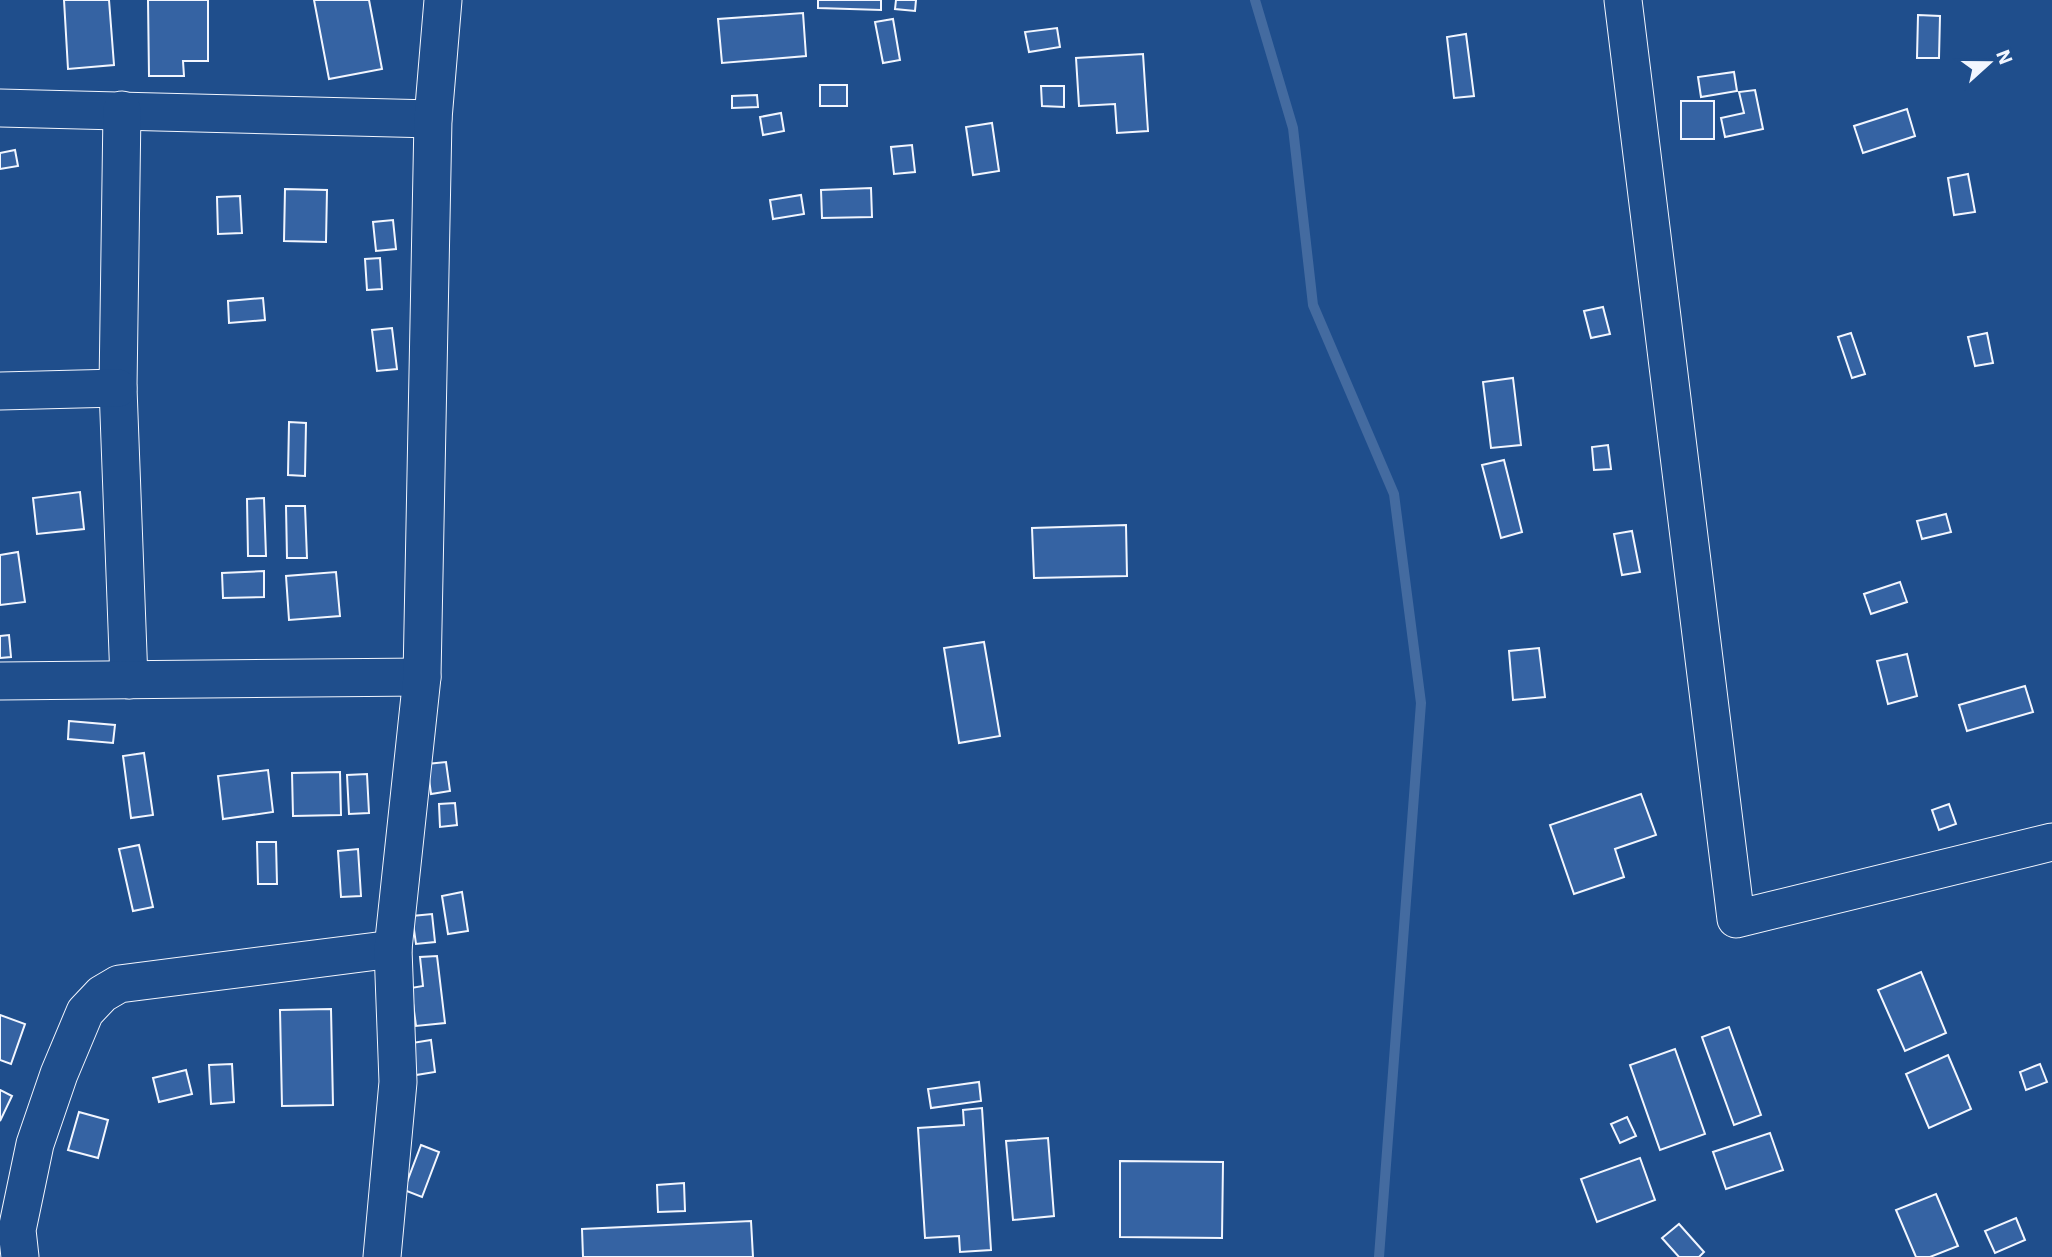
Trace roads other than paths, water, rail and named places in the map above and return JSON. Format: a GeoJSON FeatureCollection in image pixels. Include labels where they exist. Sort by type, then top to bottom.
{"type":"FeatureCollection","features":[{"type":"Feature","properties":{"kind":"street"},"geometry":{"type":"LineString","coordinates":[[382,1257],[398,1082],[393,949],[422,677],[433,119],[443,0]]}},
{"type":"Feature","properties":{"kind":"street"},"geometry":{"type":"LineString","coordinates":[[1623,0],[1736,919],[2049,852]]}},
{"type":"Feature","properties":{"kind":"street"},"geometry":{"type":"LineString","coordinates":[[0,108],[433,119]]}},
{"type":"Feature","properties":{"kind":"street"},"geometry":{"type":"LineString","coordinates":[[122,110],[118,388],[129,680]]}},
{"type":"Feature","properties":{"kind":"street"},"geometry":{"type":"LineString","coordinates":[[0,391],[118,388]]}},
{"type":"Feature","properties":{"kind":"street"},"geometry":{"type":"LineString","coordinates":[[0,681],[422,677]]}},
{"type":"Feature","properties":{"kind":"street"},"geometry":{"type":"LineString","coordinates":[[20,1257],[17,1230],[35,1144],[59,1074],[85,1012],[103,994],[119,984],[393,949]]}},
{"type":"Feature","properties":{"kind":"waterway"},"geometry":{"type":"LineString","coordinates":[[1255,0],[1293,128],[1313,305],[1394,494],[1421,703],[1379,1257]]}}]}
